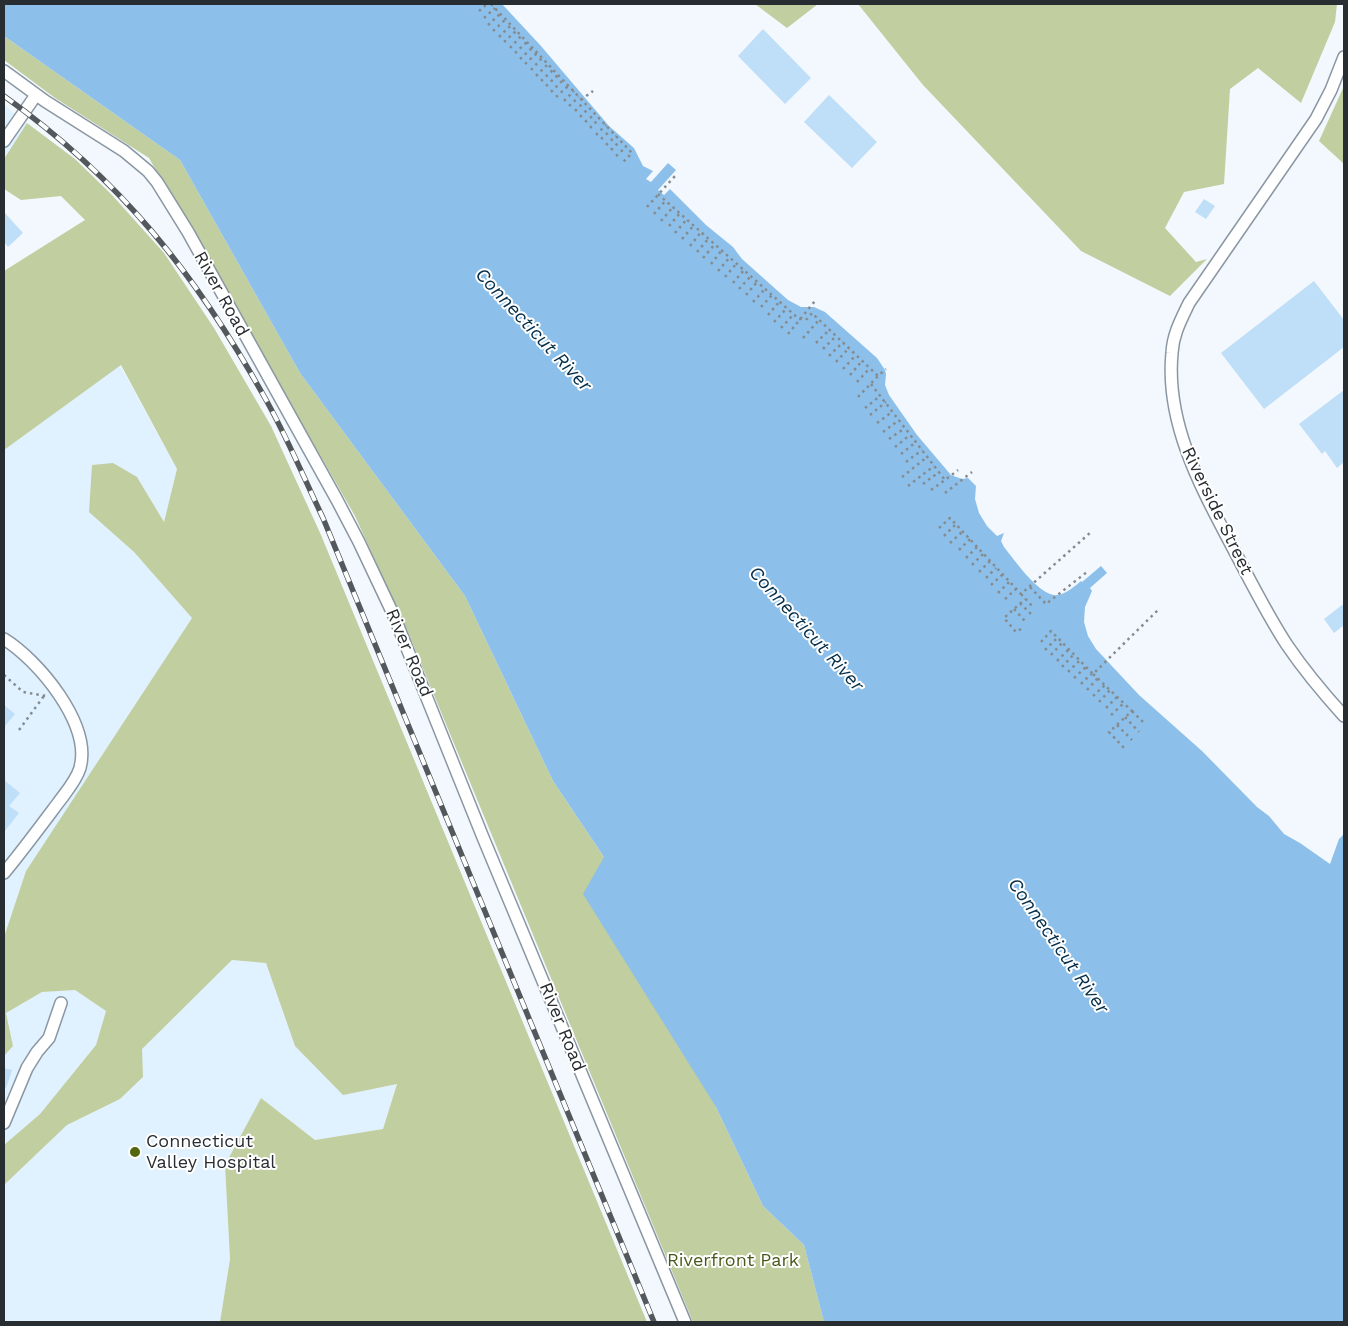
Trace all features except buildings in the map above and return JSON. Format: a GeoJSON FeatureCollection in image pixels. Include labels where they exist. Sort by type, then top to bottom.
{"type":"FeatureCollection","features":[{"type":"Feature","properties":{"kind":"street","name":"Riverside Street"},"geometry":{"type":"LineString","coordinates":[[1344,57],[1332,90],[1316,119],[1189,303],[1176,328],[1172,352],[1173,392],[1180,430],[1194,470],[1268,614],[1308,674],[1344,716]]}},
{"type":"Feature","properties":{"kind":"street","name":"River Road"},"geometry":{"type":"LineString","coordinates":[[4,71],[36,95],[124,151],[158,182],[188,232],[342,508],[394,616],[486,844],[685,1322]]}},
{"type":"Feature","properties":{"kind":"street"},"geometry":{"type":"LineString","coordinates":[[4,140],[36,95]]}},
{"type":"Feature","properties":{"kind":"street"},"geometry":{"type":"LineString","coordinates":[[4,639],[30,660],[59,696],[70,713],[78,732],[82,755],[77,777],[28,844],[4,873]]}},
{"type":"Feature","properties":{"kind":"street"},"geometry":{"type":"LineString","coordinates":[[4,1123],[27,1068],[49,1038],[60,1003]]}},
{"type":"Feature","properties":{"kind":"path"},"geometry":{"type":"LineString","coordinates":[[479,11],[487,4]]}},
{"type":"Feature","properties":{"kind":"path"},"geometry":{"type":"LineString","coordinates":[[491,4],[632,153],[621,164]]}},
{"type":"Feature","properties":{"kind":"path"},"geometry":{"type":"LineString","coordinates":[[484,18],[495,8]]}},
{"type":"Feature","properties":{"kind":"path"},"geometry":{"type":"LineString","coordinates":[[488,25],[500,14]]}},
{"type":"Feature","properties":{"kind":"path"},"geometry":{"type":"LineString","coordinates":[[493,31],[506,19]]}},
{"type":"Feature","properties":{"kind":"path"},"geometry":{"type":"LineString","coordinates":[[499,37],[511,25]]}},
{"type":"Feature","properties":{"kind":"path"},"geometry":{"type":"LineString","coordinates":[[504,42],[516,31]]}},
{"type":"Feature","properties":{"kind":"path"},"geometry":{"type":"LineString","coordinates":[[510,48],[521,36]]}},
{"type":"Feature","properties":{"kind":"path"},"geometry":{"type":"LineString","coordinates":[[515,53],[527,42]]}},
{"type":"Feature","properties":{"kind":"path"},"geometry":{"type":"LineString","coordinates":[[520,59],[532,48]]}},
{"type":"Feature","properties":{"kind":"path"},"geometry":{"type":"LineString","coordinates":[[525,64],[537,53]]}},
{"type":"Feature","properties":{"kind":"path"},"geometry":{"type":"LineString","coordinates":[[530,70],[542,58]]}},
{"type":"Feature","properties":{"kind":"path"},"geometry":{"type":"LineString","coordinates":[[536,76],[548,64]]}},
{"type":"Feature","properties":{"kind":"path"},"geometry":{"type":"LineString","coordinates":[[541,81],[553,70]]}},
{"type":"Feature","properties":{"kind":"path"},"geometry":{"type":"LineString","coordinates":[[546,86],[558,75]]}},
{"type":"Feature","properties":{"kind":"path"},"geometry":{"type":"LineString","coordinates":[[551,92],[563,80]]}},
{"type":"Feature","properties":{"kind":"path"},"geometry":{"type":"LineString","coordinates":[[556,97],[568,86]]}},
{"type":"Feature","properties":{"kind":"path"},"geometry":{"type":"LineString","coordinates":[[569,106],[593,91]]}},
{"type":"Feature","properties":{"kind":"path"},"geometry":{"type":"LineString","coordinates":[[564,101],[574,92]]}},
{"type":"Feature","properties":{"kind":"path"},"geometry":{"type":"LineString","coordinates":[[575,111],[581,100]]}},
{"type":"Feature","properties":{"kind":"path"},"geometry":{"type":"LineString","coordinates":[[580,117],[589,108]]}},
{"type":"Feature","properties":{"kind":"path"},"geometry":{"type":"LineString","coordinates":[[585,122],[595,114]]}},
{"type":"Feature","properties":{"kind":"path"},"geometry":{"type":"LineString","coordinates":[[590,128],[600,119]]}},
{"type":"Feature","properties":{"kind":"path"},"geometry":{"type":"LineString","coordinates":[[596,134],[606,126]]}},
{"type":"Feature","properties":{"kind":"path"},"geometry":{"type":"LineString","coordinates":[[601,139],[610,131]]}},
{"type":"Feature","properties":{"kind":"path"},"geometry":{"type":"LineString","coordinates":[[606,145],[616,136]]}},
{"type":"Feature","properties":{"kind":"path"},"geometry":{"type":"LineString","coordinates":[[611,150],[620,141]]}},
{"type":"Feature","properties":{"kind":"path"},"geometry":{"type":"LineString","coordinates":[[616,156],[626,147]]}},
{"type":"Feature","properties":{"kind":"path"},"geometry":{"type":"LineString","coordinates":[[647,206],[675,176]]}},
{"type":"Feature","properties":{"kind":"path"},"geometry":{"type":"LineString","coordinates":[[658,194],[799,319],[807,319],[812,313],[878,376]]}},
{"type":"Feature","properties":{"kind":"path"},"geometry":{"type":"LineString","coordinates":[[654,214],[666,200]]}},
{"type":"Feature","properties":{"kind":"path"},"geometry":{"type":"LineString","coordinates":[[661,221],[673,207]]}},
{"type":"Feature","properties":{"kind":"path"},"geometry":{"type":"LineString","coordinates":[[669,226],[680,213]]}},
{"type":"Feature","properties":{"kind":"path"},"geometry":{"type":"LineString","coordinates":[[675,233],[687,219]]}},
{"type":"Feature","properties":{"kind":"path"},"geometry":{"type":"LineString","coordinates":[[682,239],[694,226]]}},
{"type":"Feature","properties":{"kind":"path"},"geometry":{"type":"LineString","coordinates":[[690,246],[702,232]]}},
{"type":"Feature","properties":{"kind":"path"},"geometry":{"type":"LineString","coordinates":[[697,252],[709,238]]}},
{"type":"Feature","properties":{"kind":"path"},"geometry":{"type":"LineString","coordinates":[[703,258],[715,244]]}},
{"type":"Feature","properties":{"kind":"path"},"geometry":{"type":"LineString","coordinates":[[711,264],[722,250]]}},
{"type":"Feature","properties":{"kind":"path"},"geometry":{"type":"LineString","coordinates":[[718,271],[730,257]]}},
{"type":"Feature","properties":{"kind":"path"},"geometry":{"type":"LineString","coordinates":[[725,277],[737,263]]}},
{"type":"Feature","properties":{"kind":"path"},"geometry":{"type":"LineString","coordinates":[[733,283],[744,270]]}},
{"type":"Feature","properties":{"kind":"path"},"geometry":{"type":"LineString","coordinates":[[739,289],[751,276]]}},
{"type":"Feature","properties":{"kind":"path"},"geometry":{"type":"LineString","coordinates":[[746,295],[758,282]]}},
{"type":"Feature","properties":{"kind":"path"},"geometry":{"type":"LineString","coordinates":[[753,302],[765,289]]}},
{"type":"Feature","properties":{"kind":"path"},"geometry":{"type":"LineString","coordinates":[[761,307],[772,295]]}},
{"type":"Feature","properties":{"kind":"path"},"geometry":{"type":"LineString","coordinates":[[788,334],[816,301]]}},
{"type":"Feature","properties":{"kind":"path"},"geometry":{"type":"LineString","coordinates":[[768,315],[780,302]]}},
{"type":"Feature","properties":{"kind":"path"},"geometry":{"type":"LineString","coordinates":[[774,322],[787,308]]}},
{"type":"Feature","properties":{"kind":"path"},"geometry":{"type":"LineString","coordinates":[[781,328],[794,314]]}},
{"type":"Feature","properties":{"kind":"path"},"geometry":{"type":"LineString","coordinates":[[803,338],[819,320]]}},
{"type":"Feature","properties":{"kind":"path"},"geometry":{"type":"LineString","coordinates":[[816,344],[829,330]]}},
{"type":"Feature","properties":{"kind":"path"},"geometry":{"type":"LineString","coordinates":[[823,349],[836,336]]}},
{"type":"Feature","properties":{"kind":"path"},"geometry":{"type":"LineString","coordinates":[[829,356],[843,342]]}},
{"type":"Feature","properties":{"kind":"path"},"geometry":{"type":"LineString","coordinates":[[836,362],[849,348]]}},
{"type":"Feature","properties":{"kind":"path"},"geometry":{"type":"LineString","coordinates":[[843,369],[856,355]]}},
{"type":"Feature","properties":{"kind":"path"},"geometry":{"type":"LineString","coordinates":[[850,375],[862,361]]}},
{"type":"Feature","properties":{"kind":"path"},"geometry":{"type":"LineString","coordinates":[[857,382],[870,368]]}},
{"type":"Feature","properties":{"kind":"path"},"geometry":{"type":"LineString","coordinates":[[858,397],[886,369]]}},
{"type":"Feature","properties":{"kind":"path"},"geometry":{"type":"LineString","coordinates":[[871,384],[944,480]]}},
{"type":"Feature","properties":{"kind":"path"},"geometry":{"type":"LineString","coordinates":[[865,408],[880,396]]}},
{"type":"Feature","properties":{"kind":"path"},"geometry":{"type":"LineString","coordinates":[[870,415],[886,402]]}},
{"type":"Feature","properties":{"kind":"path"},"geometry":{"type":"LineString","coordinates":[[877,423],[892,412]]}},
{"type":"Feature","properties":{"kind":"path"},"geometry":{"type":"LineString","coordinates":[[883,432],[899,420]]}},
{"type":"Feature","properties":{"kind":"path"},"geometry":{"type":"LineString","coordinates":[[889,439],[905,428]]}},
{"type":"Feature","properties":{"kind":"path"},"geometry":{"type":"LineString","coordinates":[[895,447],[910,435]]}},
{"type":"Feature","properties":{"kind":"path"},"geometry":{"type":"LineString","coordinates":[[901,454],[916,442]]}},
{"type":"Feature","properties":{"kind":"path"},"geometry":{"type":"LineString","coordinates":[[906,462],[922,450]]}},
{"type":"Feature","properties":{"kind":"path"},"geometry":{"type":"LineString","coordinates":[[902,477],[928,458]]}},
{"type":"Feature","properties":{"kind":"path"},"geometry":{"type":"LineString","coordinates":[[908,486],[934,466]]}},
{"type":"Feature","properties":{"kind":"path"},"geometry":{"type":"LineString","coordinates":[[931,490],[958,470]]}},
{"type":"Feature","properties":{"kind":"path"},"geometry":{"type":"LineString","coordinates":[[923,484],[939,472]]}},
{"type":"Feature","properties":{"kind":"path"},"geometry":{"type":"LineString","coordinates":[[945,493],[972,472]]}},
{"type":"Feature","properties":{"kind":"path"},"geometry":{"type":"LineString","coordinates":[[939,528],[950,518],[1033,607]]}},
{"type":"Feature","properties":{"kind":"path"},"geometry":{"type":"LineString","coordinates":[[944,536],[956,524]]}},
{"type":"Feature","properties":{"kind":"path"},"geometry":{"type":"LineString","coordinates":[[950,542],[962,532]]}},
{"type":"Feature","properties":{"kind":"path"},"geometry":{"type":"LineString","coordinates":[[1021,594],[1091,532]]}},
{"type":"Feature","properties":{"kind":"path"},"geometry":{"type":"LineString","coordinates":[[959,550],[970,539]]}},
{"type":"Feature","properties":{"kind":"path"},"geometry":{"type":"LineString","coordinates":[[966,558],[977,547]]}},
{"type":"Feature","properties":{"kind":"path"},"geometry":{"type":"LineString","coordinates":[[972,565],[984,554]]}},
{"type":"Feature","properties":{"kind":"path"},"geometry":{"type":"LineString","coordinates":[[979,572],[990,561]]}},
{"type":"Feature","properties":{"kind":"path"},"geometry":{"type":"LineString","coordinates":[[986,578],[996,568]]}},
{"type":"Feature","properties":{"kind":"path"},"geometry":{"type":"LineString","coordinates":[[1030,587],[1046,604],[1087,572]]}},
{"type":"Feature","properties":{"kind":"path"},"geometry":{"type":"LineString","coordinates":[[991,585],[1002,575]]}},
{"type":"Feature","properties":{"kind":"path"},"geometry":{"type":"LineString","coordinates":[[998,593],[1010,582]]}},
{"type":"Feature","properties":{"kind":"path"},"geometry":{"type":"LineString","coordinates":[[1005,599],[1016,589]]}},
{"type":"Feature","properties":{"kind":"path"},"geometry":{"type":"LineString","coordinates":[[1021,629],[1016,632],[1004,618],[1025,599]]}},
{"type":"Feature","properties":{"kind":"path"},"geometry":{"type":"LineString","coordinates":[[1020,603],[1031,614]]}},
{"type":"Feature","properties":{"kind":"path"},"geometry":{"type":"LineString","coordinates":[[1014,609],[1025,620]]}},
{"type":"Feature","properties":{"kind":"path"},"geometry":{"type":"LineString","coordinates":[[1081,684],[1160,609]]}},
{"type":"Feature","properties":{"kind":"path"},"geometry":{"type":"LineString","coordinates":[[1041,642],[1050,631],[1145,724]]}},
{"type":"Feature","properties":{"kind":"path"},"geometry":{"type":"LineString","coordinates":[[1046,650],[1057,638]]}},
{"type":"Feature","properties":{"kind":"path"},"geometry":{"type":"LineString","coordinates":[[1051,655],[1062,643]]}},
{"type":"Feature","properties":{"kind":"path"},"geometry":{"type":"LineString","coordinates":[[1057,661],[1068,649]]}},
{"type":"Feature","properties":{"kind":"path"},"geometry":{"type":"LineString","coordinates":[[1062,666],[1074,654]]}},
{"type":"Feature","properties":{"kind":"path"},"geometry":{"type":"LineString","coordinates":[[1068,672],[1080,660]]}},
{"type":"Feature","properties":{"kind":"path"},"geometry":{"type":"LineString","coordinates":[[1074,678],[1086,666]]}},
{"type":"Feature","properties":{"kind":"path"},"geometry":{"type":"LineString","coordinates":[[4,676],[23,692],[45,696],[20,730]]}},
{"type":"Feature","properties":{"kind":"path"},"geometry":{"type":"LineString","coordinates":[[1087,690],[1098,678]]}},
{"type":"Feature","properties":{"kind":"path"},"geometry":{"type":"LineString","coordinates":[[1093,696],[1105,685]]}},
{"type":"Feature","properties":{"kind":"path"},"geometry":{"type":"LineString","coordinates":[[1099,702],[1110,690]]}},
{"type":"Feature","properties":{"kind":"path"},"geometry":{"type":"LineString","coordinates":[[1106,708],[1117,697]]}},
{"type":"Feature","properties":{"kind":"path"},"geometry":{"type":"LineString","coordinates":[[1112,715],[1124,703]]}},
{"type":"Feature","properties":{"kind":"path"},"geometry":{"type":"LineString","coordinates":[[1124,748],[1109,732],[1132,711]]}},
{"type":"Feature","properties":{"kind":"path"},"geometry":{"type":"LineString","coordinates":[[1125,717],[1139,732]]}},
{"type":"Feature","properties":{"kind":"path"},"geometry":{"type":"LineString","coordinates":[[1117,725],[1132,740]]}},
{"type":"Feature","properties":{"kind":"shaded area"},"geometry":{"type":"Polygon","coordinates":[[[4,105],[27,123],[4,159],[4,105]]]}},
{"type":"Feature","properties":{"kind":"shaded area"},"geometry":{"type":"Polygon","coordinates":[[[120,365],[177,469],[164,522],[137,477],[89,511],[134,552],[192,618],[26,871],[4,937],[4,450],[120,365]]]}},
{"type":"Feature","properties":{"kind":"shaded area","name":"Connecticut Valley Hospital"},"geometry":{"type":"Polygon","coordinates":[[[232,960],[266,963],[295,1046],[397,1083],[383,1129],[315,1140],[261,1098],[225,1165],[230,1259],[220,1322],[4,1322],[4,1185],[67,1125],[120,1099],[143,1077],[141,1049],[232,960]]]}},
{"type":"Feature","properties":{"kind":"shaded area"},"geometry":{"type":"Polygon","coordinates":[[[75,990],[106,1011],[96,1045],[40,1114],[4,1145],[4,1056],[13,1046],[6,1013],[42,992],[75,990]]]}},
{"type":"Feature","properties":{"kind":"green space"},"geometry":{"type":"Polygon","coordinates":[[[755,4],[818,4],[787,28],[755,4]]]}},
{"type":"Feature","properties":{"kind":"green space"},"geometry":{"type":"Polygon","coordinates":[[[858,4],[1337,4],[1335,22],[1301,103],[1258,68],[1230,89],[1224,184],[1184,192],[1165,228],[1196,262],[1207,259],[1170,296],[1081,251],[923,85],[858,4]]]}},
{"type":"Feature","properties":{"kind":"green space","name":"Riverfront Park"},"geometry":{"type":"Polygon","coordinates":[[[4,36],[180,160],[300,373],[465,596],[553,781],[604,857],[716,1107],[763,1206],[804,1245],[824,1322],[693,1322],[410,637],[355,516],[149,158],[55,98],[4,60],[4,36]]]}},
{"type":"Feature","properties":{"kind":"green space"},"geometry":{"type":"Polygon","coordinates":[[[1344,86],[1344,164],[1319,141],[1344,86]]]}},
{"type":"Feature","properties":{"kind":"green space"},"geometry":{"type":"Polygon","coordinates":[[[27,123],[75,159],[112,195],[164,253],[214,328],[271,426],[321,535],[647,1322],[220,1322],[230,1259],[225,1165],[261,1098],[315,1140],[383,1129],[397,1084],[343,1095],[295,1046],[266,963],[232,960],[142,1049],[143,1077],[120,1099],[67,1125],[4,1185],[4,1145],[40,1114],[96,1045],[106,1011],[75,990],[42,992],[6,1013],[13,1046],[4,1056],[4,937],[26,871],[192,618],[134,552],[89,512],[92,465],[113,463],[137,477],[164,522],[177,469],[121,365],[4,450],[4,271],[85,220],[61,196],[21,200],[4,189],[4,159],[27,123]]]}},
{"type":"Feature","properties":{"kind":"water","name":"Connecticut River"},"geometry":{"type":"Polygon","coordinates":[[[4,4],[502,4],[541,46],[609,126],[634,148],[643,166],[653,171],[646,179],[651,182],[668,163],[676,170],[658,190],[664,195],[670,189],[706,225],[733,247],[742,259],[788,300],[801,307],[814,307],[825,312],[877,358],[885,370],[885,385],[889,395],[917,435],[951,475],[962,479],[968,478],[976,486],[975,499],[979,513],[987,526],[997,536],[1004,533],[1001,541],[1004,547],[1028,577],[1043,590],[1058,595],[1082,582],[1101,566],[1107,573],[1090,588],[1092,591],[1085,607],[1084,622],[1088,636],[1096,649],[1139,695],[1202,751],[1257,807],[1269,816],[1284,834],[1330,864],[1339,839],[1344,834],[1344,1322],[824,1322],[804,1245],[763,1206],[716,1107],[583,894],[604,857],[553,781],[465,596],[300,373],[180,160],[4,36],[4,4]]]}},
{"type":"Feature","properties":{"kind":"railway"},"geometry":{"type":"LineString","coordinates":[[4,96],[46,128],[84,161],[119,195],[152,232],[183,270],[211,310],[239,353],[273,413],[323,518],[654,1322]]}},
{"type":"Feature","properties":{"kind":"place","name":"Connecticut Valley Hospital"},"geometry":{"type":"Point","coordinates":[135,1152]}}]}
